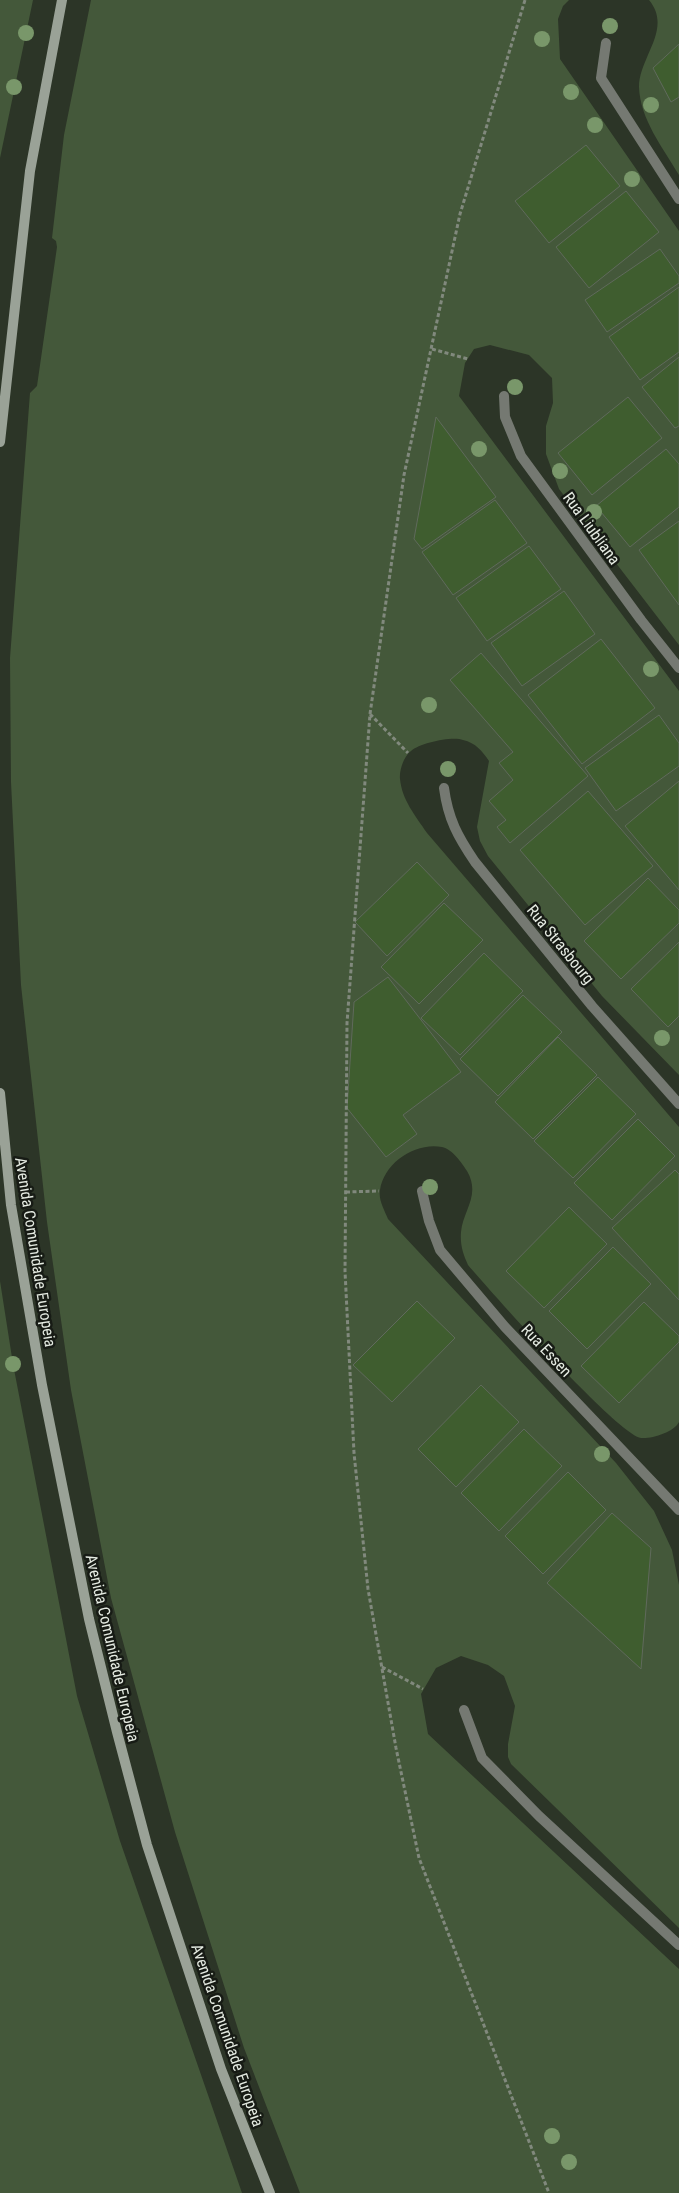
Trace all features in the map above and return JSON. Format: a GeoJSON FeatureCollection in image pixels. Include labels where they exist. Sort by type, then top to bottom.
{"type":"FeatureCollection","features":[{"type":"Feature","properties":{"kind":"street"},"geometry":{"type":"LineString","coordinates":[[0,442],[30,172],[62,0]]}},
{"type":"Feature","properties":{"kind":"street"},"geometry":{"type":"LineString","coordinates":[[606,43],[601,78],[679,199]]}},
{"type":"Feature","properties":{"kind":"street","name":"Rua Liubliana"},"geometry":{"type":"LineString","coordinates":[[504,396],[505,417],[521,456],[641,620],[679,668]]}},
{"type":"Feature","properties":{"kind":"street","name":"Rua Strasbourg"},"geometry":{"type":"LineString","coordinates":[[444,788],[447,810],[458,836],[475,862],[592,1006],[679,1104]]}},
{"type":"Feature","properties":{"kind":"street","name":"Avenida Comunidade Europeia"},"geometry":{"type":"LineString","coordinates":[[0,1093],[11,1205],[37,1358],[89,1619],[112,1714],[147,1845],[221,2069],[270,2193]]}},
{"type":"Feature","properties":{"kind":"street","name":"Rua Essen"},"geometry":{"type":"LineString","coordinates":[[422,1191],[429,1221],[440,1250],[505,1327],[679,1510]]}},
{"type":"Feature","properties":{"kind":"street"},"geometry":{"type":"LineString","coordinates":[[464,1710],[482,1758],[540,1816],[679,1945]]}},
{"type":"Feature","properties":{"kind":"path"},"geometry":{"type":"LineString","coordinates":[[524,0],[460,214],[404,475],[370,714],[347,1023],[345,1271],[354,1453],[368,1589],[396,1748],[419,1858],[549,2193]]}},
{"type":"Feature","properties":{"kind":"path"},"geometry":{"type":"LineString","coordinates":[[432,349],[468,359]]}},
{"type":"Feature","properties":{"kind":"path"},"geometry":{"type":"LineString","coordinates":[[370,714],[408,753]]}},
{"type":"Feature","properties":{"kind":"path"},"geometry":{"type":"LineString","coordinates":[[346,1192],[379,1191]]}},
{"type":"Feature","properties":{"kind":"path"},"geometry":{"type":"LineString","coordinates":[[382,1666],[424,1688]]}},
{"type":"Feature","properties":{"kind":"green space"},"geometry":{"type":"Polygon","coordinates":[[[0,0],[33,0],[0,158],[0,0]]]}},
{"type":"Feature","properties":{"kind":"green space"},"geometry":{"type":"Polygon","coordinates":[[[91,0],[569,0],[563,6],[558,19],[560,59],[679,231],[679,645],[559,489],[546,454],[546,426],[553,403],[552,378],[529,355],[490,345],[474,349],[465,363],[459,396],[679,691],[679,1075],[602,996],[488,856],[480,841],[477,827],[489,761],[481,751],[472,743],[458,739],[429,743],[415,748],[408,753],[400,772],[401,787],[406,801],[427,833],[679,1127],[679,1422],[676,1426],[657,1436],[646,1438],[641,1438],[628,1431],[607,1413],[554,1360],[468,1265],[462,1249],[461,1232],[472,1195],[471,1180],[460,1160],[453,1153],[446,1148],[432,1146],[412,1151],[402,1156],[388,1171],[383,1180],[380,1194],[388,1219],[616,1463],[654,1511],[672,1550],[679,1585],[679,1928],[511,1764],[508,1757],[508,1744],[515,1706],[504,1676],[488,1665],[461,1656],[436,1668],[421,1694],[428,1734],[679,1969],[679,2193],[300,2193],[244,2048],[175,1832],[111,1598],[71,1390],[47,1222],[21,985],[11,782],[10,658],[30,393],[37,386],[57,247],[56,241],[52,238],[64,135],[91,0]]]}},
{"type":"Feature","properties":{"kind":"green space"},"geometry":{"type":"Polygon","coordinates":[[[649,0],[679,0],[679,175],[653,133],[640,99],[640,76],[653,43],[658,22],[649,0]]]}},
{"type":"Feature","properties":{"kind":"green space"},"geometry":{"type":"Polygon","coordinates":[[[0,1281],[13,1364],[77,1696],[120,1841],[242,2193],[0,2193],[0,1281]]]}},
{"type":"Feature","properties":{"kind":"building"},"geometry":{"type":"Polygon","coordinates":[[[679,44],[679,97],[671,102],[653,68],[679,44]]]}},
{"type":"Feature","properties":{"kind":"building"},"geometry":{"type":"Polygon","coordinates":[[[586,145],[620,186],[549,243],[515,201],[586,145]]]}},
{"type":"Feature","properties":{"kind":"building"},"geometry":{"type":"Polygon","coordinates":[[[626,191],[659,232],[589,288],[556,247],[626,191]]]}},
{"type":"Feature","properties":{"kind":"building"},"geometry":{"type":"Polygon","coordinates":[[[660,249],[679,276],[679,283],[607,332],[585,300],[660,249]]]}},
{"type":"Feature","properties":{"kind":"building"},"geometry":{"type":"Polygon","coordinates":[[[679,287],[679,352],[640,380],[609,337],[679,287]]]}},
{"type":"Feature","properties":{"kind":"building"},"geometry":{"type":"Polygon","coordinates":[[[679,357],[679,426],[675,428],[642,387],[679,357]]]}},
{"type":"Feature","properties":{"kind":"building"},"geometry":{"type":"Polygon","coordinates":[[[628,397],[662,438],[592,495],[558,453],[628,397]]]}},
{"type":"Feature","properties":{"kind":"building"},"geometry":{"type":"Polygon","coordinates":[[[436,417],[496,497],[422,549],[414,539],[436,417]]]}},
{"type":"Feature","properties":{"kind":"building"},"geometry":{"type":"Polygon","coordinates":[[[666,449],[679,464],[679,507],[630,547],[596,506],[666,449]]]}},
{"type":"Feature","properties":{"kind":"building"},"geometry":{"type":"Polygon","coordinates":[[[495,500],[527,543],[453,595],[422,552],[495,500]]]}},
{"type":"Feature","properties":{"kind":"building"},"geometry":{"type":"Polygon","coordinates":[[[679,521],[679,605],[639,550],[679,521]]]}},
{"type":"Feature","properties":{"kind":"building"},"geometry":{"type":"Polygon","coordinates":[[[529,546],[561,589],[487,641],[456,598],[529,546]]]}},
{"type":"Feature","properties":{"kind":"building"},"geometry":{"type":"Polygon","coordinates":[[[564,591],[595,634],[522,686],[491,643],[564,591]]]}},
{"type":"Feature","properties":{"kind":"building"},"geometry":{"type":"Polygon","coordinates":[[[601,639],[655,708],[582,764],[528,695],[601,639]]]}},
{"type":"Feature","properties":{"kind":"building"},"geometry":{"type":"Polygon","coordinates":[[[481,653],[588,776],[510,843],[497,827],[506,820],[489,801],[513,780],[499,763],[513,752],[450,680],[481,653]]]}},
{"type":"Feature","properties":{"kind":"building"},"geometry":{"type":"Polygon","coordinates":[[[659,715],[679,743],[679,766],[616,811],[585,768],[659,715]]]}},
{"type":"Feature","properties":{"kind":"building"},"geometry":{"type":"Polygon","coordinates":[[[679,781],[679,890],[625,826],[679,781]]]}},
{"type":"Feature","properties":{"kind":"building"},"geometry":{"type":"Polygon","coordinates":[[[588,791],[653,866],[585,925],[520,850],[588,791]]]}},
{"type":"Feature","properties":{"kind":"building"},"geometry":{"type":"Polygon","coordinates":[[[417,862],[449,895],[387,956],[355,922],[417,862]]]}},
{"type":"Feature","properties":{"kind":"building"},"geometry":{"type":"Polygon","coordinates":[[[648,878],[679,910],[679,923],[621,979],[584,941],[648,878]]]}},
{"type":"Feature","properties":{"kind":"building"},"geometry":{"type":"Polygon","coordinates":[[[444,903],[483,940],[419,1004],[381,967],[444,903]]]}},
{"type":"Feature","properties":{"kind":"building"},"geometry":{"type":"Polygon","coordinates":[[[679,942],[679,1016],[668,1027],[631,989],[679,942]]]}},
{"type":"Feature","properties":{"kind":"building"},"geometry":{"type":"Polygon","coordinates":[[[484,953],[523,991],[460,1055],[421,1018],[484,953]]]}},
{"type":"Feature","properties":{"kind":"building"},"geometry":{"type":"Polygon","coordinates":[[[388,977],[461,1072],[403,1115],[417,1134],[386,1157],[347,1108],[354,1002],[388,977]]]}},
{"type":"Feature","properties":{"kind":"building"},"geometry":{"type":"Polygon","coordinates":[[[523,995],[562,1032],[498,1096],[460,1059],[523,995]]]}},
{"type":"Feature","properties":{"kind":"building"},"geometry":{"type":"Polygon","coordinates":[[[558,1037],[597,1075],[533,1139],[495,1102],[558,1037]]]}},
{"type":"Feature","properties":{"kind":"building"},"geometry":{"type":"Polygon","coordinates":[[[598,1077],[636,1114],[573,1178],[534,1141],[598,1077]]]}},
{"type":"Feature","properties":{"kind":"building"},"geometry":{"type":"Polygon","coordinates":[[[638,1119],[675,1156],[612,1220],[574,1183],[638,1119]]]}},
{"type":"Feature","properties":{"kind":"building"},"geometry":{"type":"Polygon","coordinates":[[[675,1170],[679,1174],[679,1300],[612,1228],[675,1170]]]}},
{"type":"Feature","properties":{"kind":"building"},"geometry":{"type":"Polygon","coordinates":[[[569,1207],[607,1244],[544,1308],[506,1271],[569,1207]]]}},
{"type":"Feature","properties":{"kind":"building"},"geometry":{"type":"Polygon","coordinates":[[[613,1247],[651,1284],[587,1349],[549,1311],[613,1247]]]}},
{"type":"Feature","properties":{"kind":"building"},"geometry":{"type":"Polygon","coordinates":[[[417,1301],[455,1338],[392,1402],[353,1365],[417,1301]]]}},
{"type":"Feature","properties":{"kind":"building"},"geometry":{"type":"Polygon","coordinates":[[[644,1302],[679,1336],[679,1342],[619,1403],[581,1366],[644,1302]]]}},
{"type":"Feature","properties":{"kind":"building"},"geometry":{"type":"Polygon","coordinates":[[[481,1385],[519,1422],[456,1487],[418,1449],[481,1385]]]}},
{"type":"Feature","properties":{"kind":"building"},"geometry":{"type":"Polygon","coordinates":[[[524,1429],[562,1466],[499,1531],[461,1493],[524,1429]]]}},
{"type":"Feature","properties":{"kind":"building"},"geometry":{"type":"Polygon","coordinates":[[[568,1472],[606,1510],[543,1574],[505,1536],[568,1472]]]}},
{"type":"Feature","properties":{"kind":"building"},"geometry":{"type":"Polygon","coordinates":[[[612,1513],[651,1548],[641,1669],[547,1583],[612,1513]]]}}]}
